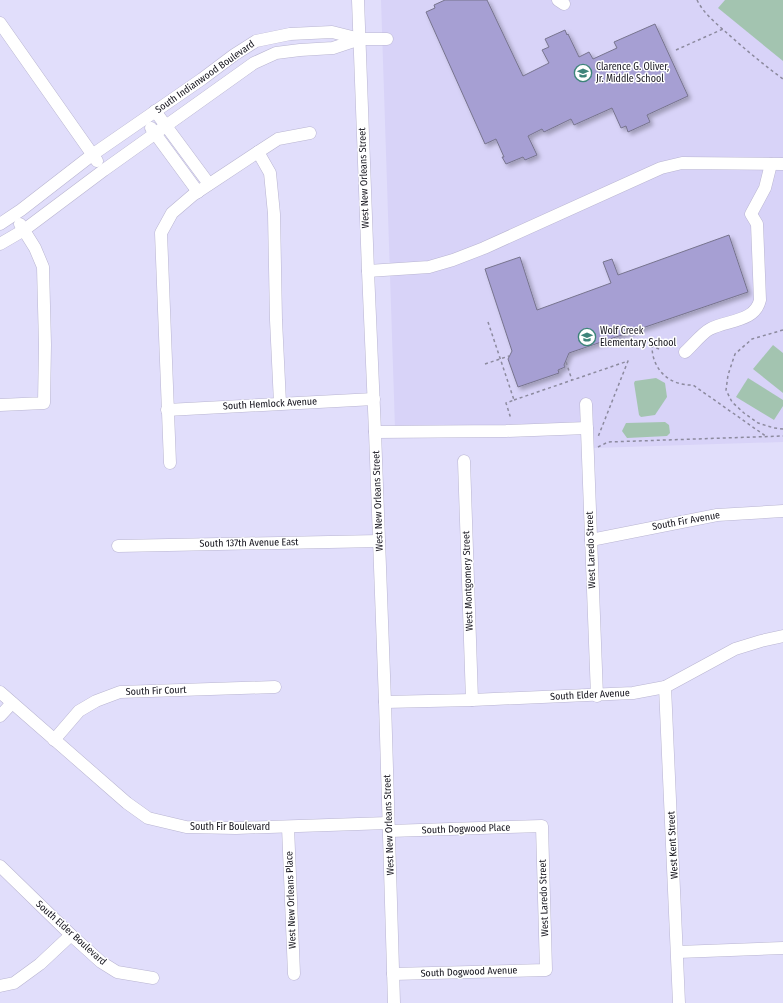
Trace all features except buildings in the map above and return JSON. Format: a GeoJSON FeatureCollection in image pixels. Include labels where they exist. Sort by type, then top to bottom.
{"type":"FeatureCollection","features":[{"type":"Feature","properties":{"kind":"street","name":"West New Orleans Street"},"geometry":{"type":"LineString","coordinates":[[358,0],[385,702],[394,1003]]}},
{"type":"Feature","properties":{"kind":"street"},"geometry":{"type":"LineString","coordinates":[[0,23],[92,156],[104,170]]}},
{"type":"Feature","properties":{"kind":"street","name":"South Indianwood Boulevard"},"geometry":{"type":"LineString","coordinates":[[0,224],[92,156],[256,40],[290,34],[332,32],[360,39]]}},
{"type":"Feature","properties":{"kind":"street"},"geometry":{"type":"LineString","coordinates":[[274,36],[276,53]]}},
{"type":"Feature","properties":{"kind":"street","name":"South Indianwood Boulevard"},"geometry":{"type":"LineString","coordinates":[[0,244],[24,230],[104,170],[254,63],[276,53],[333,48],[360,39]]}},
{"type":"Feature","properties":{"kind":"street"},"geometry":{"type":"LineString","coordinates":[[360,39],[387,39]]}},
{"type":"Feature","properties":{"kind":"street"},"geometry":{"type":"LineString","coordinates":[[155,112],[210,184]]}},
{"type":"Feature","properties":{"kind":"street"},"geometry":{"type":"LineString","coordinates":[[144,119],[198,192]]}},
{"type":"Feature","properties":{"kind":"street"},"geometry":{"type":"LineString","coordinates":[[170,463],[161,233],[172,213],[198,192],[278,139],[310,133]]}},
{"type":"Feature","properties":{"kind":"street"},"geometry":{"type":"LineString","coordinates":[[258,152],[270,173],[274,214],[276,320],[280,403]]}},
{"type":"Feature","properties":{"kind":"street"},"geometry":{"type":"LineString","coordinates":[[177,164],[188,156]]}},
{"type":"Feature","properties":{"kind":"street"},"geometry":{"type":"LineString","coordinates":[[368,272],[429,267],[453,260],[490,245],[661,168],[682,163],[777,164],[751,214],[757,224],[759,305],[751,315],[708,329],[685,352]]}},
{"type":"Feature","properties":{"kind":"street"},"geometry":{"type":"LineString","coordinates":[[0,405],[44,404],[45,345],[43,267],[36,248],[14,215]]}},
{"type":"Feature","properties":{"kind":"street","name":"South Hemlock Avenue"},"geometry":{"type":"LineString","coordinates":[[167,410],[374,399]]}},
{"type":"Feature","properties":{"kind":"street","name":"West Laredo Street"},"geometry":{"type":"LineString","coordinates":[[586,404],[597,696]]}},
{"type":"Feature","properties":{"kind":"street"},"geometry":{"type":"LineString","coordinates":[[375,432],[506,431],[587,428]]}},
{"type":"Feature","properties":{"kind":"street","name":"West Montgomery Street"},"geometry":{"type":"LineString","coordinates":[[464,461],[472,700]]}},
{"type":"Feature","properties":{"kind":"street","name":"South Fir Avenue"},"geometry":{"type":"LineString","coordinates":[[591,540],[717,515],[783,511]]}},
{"type":"Feature","properties":{"kind":"street","name":"South 137th Avenue East"},"geometry":{"type":"LineString","coordinates":[[118,546],[379,541]]}},
{"type":"Feature","properties":{"kind":"street","name":"South Elder Avenue"},"geometry":{"type":"LineString","coordinates":[[385,702],[597,696],[633,693],[665,688],[735,649],[783,636]]}},
{"type":"Feature","properties":{"kind":"street","name":"South Fir Court"},"geometry":{"type":"LineString","coordinates":[[54,740],[79,711],[96,700],[120,692],[276,687]]}},
{"type":"Feature","properties":{"kind":"street","name":"West Kent Street"},"geometry":{"type":"LineString","coordinates":[[665,688],[678,952],[679,1003]]}},
{"type":"Feature","properties":{"kind":"street","name":"South Fir Boulevard"},"geometry":{"type":"LineString","coordinates":[[0,692],[127,803],[148,818],[186,827],[389,827]]}},
{"type":"Feature","properties":{"kind":"street"},"geometry":{"type":"LineString","coordinates":[[0,716],[12,703]]}},
{"type":"Feature","properties":{"kind":"street","name":"West New Orleans Place"},"geometry":{"type":"LineString","coordinates":[[288,826],[294,974]]}},
{"type":"Feature","properties":{"kind":"street","name":"West Laredo Street"},"geometry":{"type":"LineString","coordinates":[[542,826],[546,970]]}},
{"type":"Feature","properties":{"kind":"street","name":"South Dogwood Place"},"geometry":{"type":"LineString","coordinates":[[389,827],[542,826]]}},
{"type":"Feature","properties":{"kind":"street","name":"South Elder Boulevard"},"geometry":{"type":"LineString","coordinates":[[0,866],[101,962],[117,972],[153,978]]}},
{"type":"Feature","properties":{"kind":"street"},"geometry":{"type":"LineString","coordinates":[[0,986],[14,983],[40,964],[71,935]]}},
{"type":"Feature","properties":{"kind":"street"},"geometry":{"type":"LineString","coordinates":[[678,952],[783,948]]}},
{"type":"Feature","properties":{"kind":"street","name":"South Dogwood Avenue"},"geometry":{"type":"LineString","coordinates":[[393,974],[546,970]]}},
{"type":"Feature","properties":{"kind":"path"},"geometry":{"type":"LineString","coordinates":[[697,0],[706,13],[755,59],[783,79]]}},
{"type":"Feature","properties":{"kind":"path"},"geometry":{"type":"LineString","coordinates":[[676,50],[723,29]]}},
{"type":"Feature","properties":{"kind":"path"},"geometry":{"type":"LineString","coordinates":[[488,322],[514,400]]}},
{"type":"Feature","properties":{"kind":"path"},"geometry":{"type":"LineString","coordinates":[[783,330],[752,339],[735,354],[728,375],[726,390],[732,402],[758,423],[783,429]]}},
{"type":"Feature","properties":{"kind":"path"},"geometry":{"type":"LineString","coordinates":[[659,349],[652,346],[653,358],[657,368],[664,375],[676,383],[693,385],[767,437]]}},
{"type":"Feature","properties":{"kind":"path"},"geometry":{"type":"LineString","coordinates":[[484,364],[509,356]]}},
{"type":"Feature","properties":{"kind":"path"},"geometry":{"type":"LineString","coordinates":[[512,421],[506,403],[628,361],[597,441]]}},
{"type":"Feature","properties":{"kind":"path"},"geometry":{"type":"LineString","coordinates":[[566,362],[572,380]]}},
{"type":"Feature","properties":{"kind":"path"},"geometry":{"type":"LineString","coordinates":[[741,418],[744,413]]}},
{"type":"Feature","properties":{"kind":"path"},"geometry":{"type":"LineString","coordinates":[[597,447],[608,442],[783,436]]}},
{"type":"Feature","properties":{"kind":"shaded area"},"geometry":{"type":"Polygon","coordinates":[[[381,0],[783,0],[783,442],[594,448],[592,422],[395,428],[381,0]]]}},
{"type":"Feature","properties":{"kind":"green space"},"geometry":{"type":"Polygon","coordinates":[[[725,0],[783,0],[783,61],[718,8],[725,0]]]}},
{"type":"Feature","properties":{"kind":"green space"},"geometry":{"type":"Polygon","coordinates":[[[773,345],[783,353],[783,393],[753,369],[773,345]]]}},
{"type":"Feature","properties":{"kind":"green space"},"geometry":{"type":"Polygon","coordinates":[[[656,378],[665,383],[667,397],[655,415],[641,417],[639,415],[634,383],[635,381],[656,378]]]}},
{"type":"Feature","properties":{"kind":"green space"},"geometry":{"type":"Polygon","coordinates":[[[748,378],[783,400],[783,406],[774,420],[736,397],[748,378]]]}},
{"type":"Feature","properties":{"kind":"green space"},"geometry":{"type":"Polygon","coordinates":[[[665,422],[669,425],[670,433],[667,436],[627,438],[622,431],[626,423],[665,422]]]}},
{"type":"Feature","properties":{"kind":"place","name":"Clarence G. Oliver, Jr. Middle School"},"geometry":{"type":"Point","coordinates":[583,73]}},
{"type":"Feature","properties":{"kind":"place","name":"Wolf Creek Elementary School"},"geometry":{"type":"Point","coordinates":[587,337]}}]}
